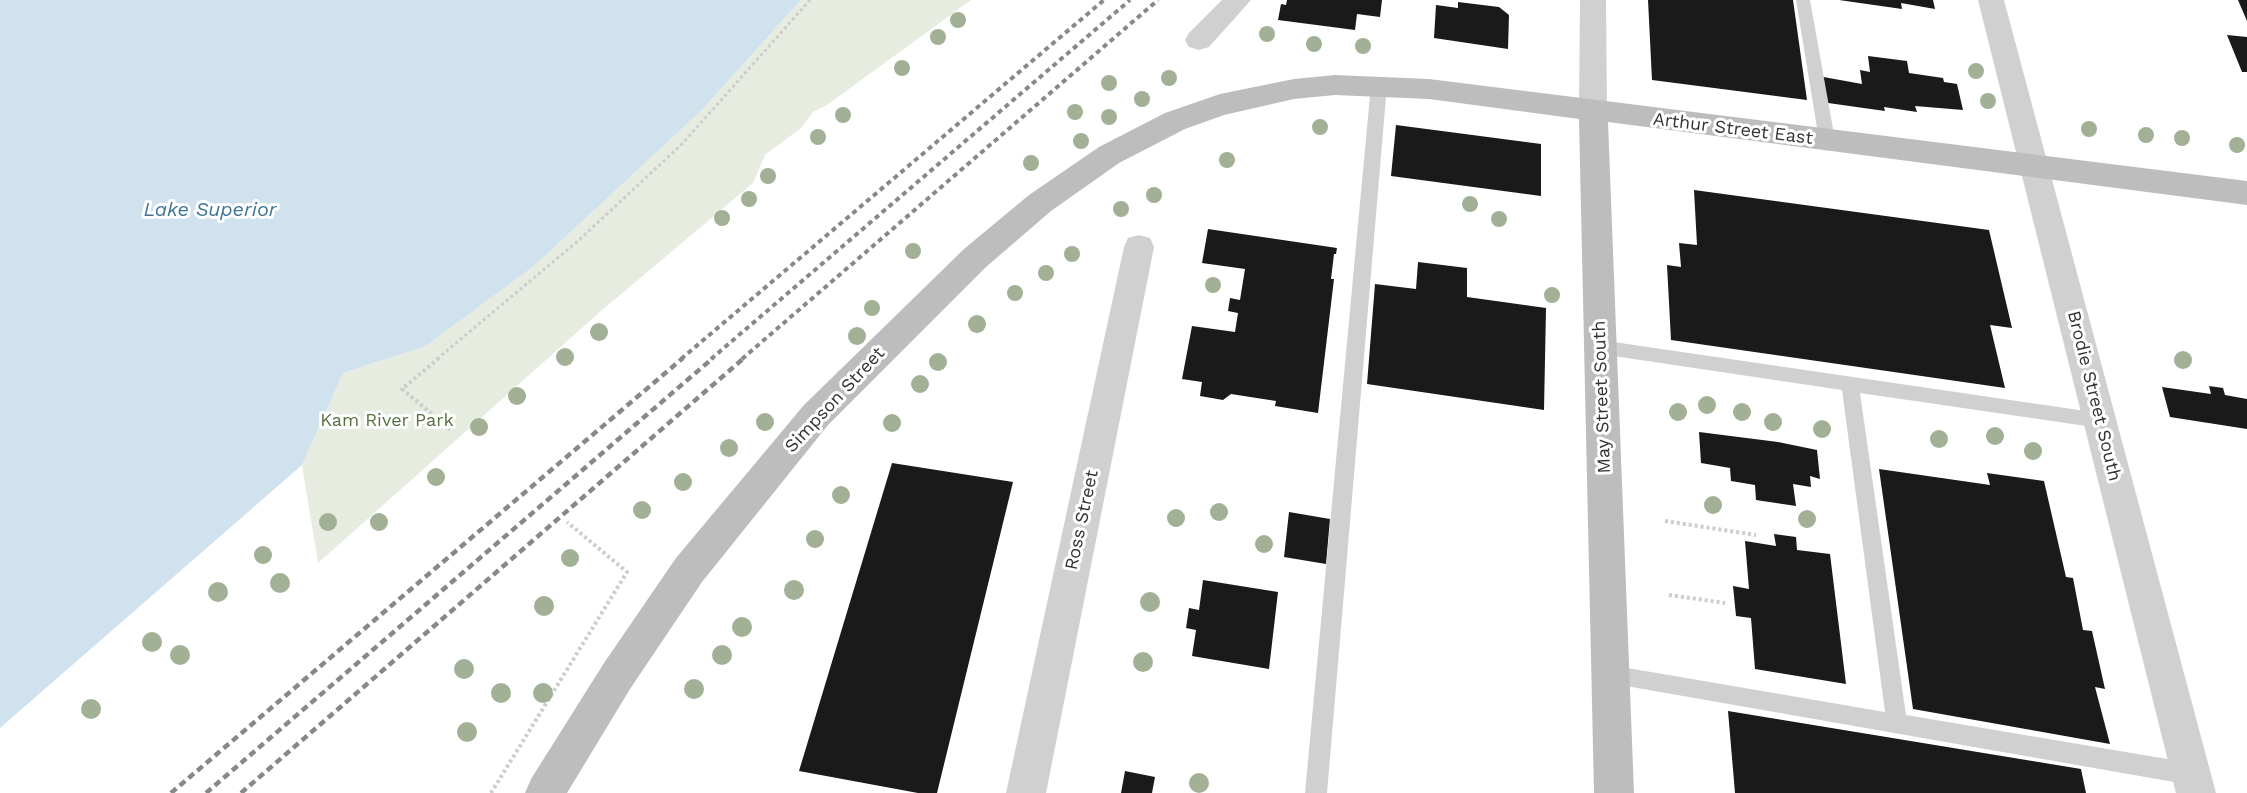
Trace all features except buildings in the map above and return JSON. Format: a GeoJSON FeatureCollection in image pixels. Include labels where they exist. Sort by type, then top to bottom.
{"type":"FeatureCollection","features":[{"type":"Feature","properties":{"kind":"main road","name":"Arthur Street East"},"geometry":{"type":"LineString","coordinates":[[1220,105],[1294,89],[1335,85],[1379,85],[1429,89],[2247,193]]}},
{"type":"Feature","properties":{"kind":"main road","name":"Simpson Street"},"geometry":{"type":"LineString","coordinates":[[545,793],[617,676],[689,570],[832,399],[975,258],[1040,203],[1109,155],[1175,121],[1220,105]]}},
{"type":"Feature","properties":{"kind":"main road","name":"May Street South"},"geometry":{"type":"LineString","coordinates":[[1593,111],[1614,793]]}},
{"type":"Feature","properties":{"kind":"street"},"geometry":{"type":"LineString","coordinates":[[1199,40],[1238,0]]}},
{"type":"Feature","properties":{"kind":"street","name":"May Street South"},"geometry":{"type":"LineString","coordinates":[[1593,0],[1593,111]]}},
{"type":"Feature","properties":{"kind":"street","name":"Brodie Street South"},"geometry":{"type":"LineString","coordinates":[[1991,0],[2194,784]]}},
{"type":"Feature","properties":{"kind":"street","name":"Ross Street"},"geometry":{"type":"LineString","coordinates":[[1026,793],[1139,247]]}},
{"type":"Feature","properties":{"kind":"lane"},"geometry":{"type":"LineString","coordinates":[[1803,0],[1827,140]]}},
{"type":"Feature","properties":{"kind":"lane"},"geometry":{"type":"LineString","coordinates":[[1316,793],[1379,85]]}},
{"type":"Feature","properties":{"kind":"lane"},"geometry":{"type":"LineString","coordinates":[[1600,347],[2100,420]]}},
{"type":"Feature","properties":{"kind":"lane"},"geometry":{"type":"LineString","coordinates":[[1850,383],[1897,724]]}},
{"type":"Feature","properties":{"kind":"lane"},"geometry":{"type":"LineString","coordinates":[[1610,675],[1897,724],[2194,784]]}},
{"type":"Feature","properties":{"kind":"path"},"geometry":{"type":"LineString","coordinates":[[451,430],[402,389],[578,240],[682,144],[810,0]]}},
{"type":"Feature","properties":{"kind":"path"},"geometry":{"type":"LineString","coordinates":[[1665,520],[1756,535]]}},
{"type":"Feature","properties":{"kind":"path"},"geometry":{"type":"LineString","coordinates":[[491,793],[627,572],[567,522]]}},
{"type":"Feature","properties":{"kind":"path"},"geometry":{"type":"LineString","coordinates":[[1669,595],[1725,603]]}},
{"type":"Feature","properties":{"kind":"green space","name":"Kam River Park"},"geometry":{"type":"Polygon","coordinates":[[[801,0],[971,0],[827,105],[813,112],[801,128],[765,155],[753,183],[601,311],[318,563],[302,465],[343,373],[426,346],[534,266],[702,110],[801,0]]]}},
{"type":"Feature","properties":{"kind":"water","name":"Lake Superior"},"geometry":{"type":"Polygon","coordinates":[[[0,0],[801,0],[702,110],[534,266],[426,346],[343,373],[302,465],[0,728],[0,0]]]}},
{"type":"Feature","properties":{"kind":"railway"},"geometry":{"type":"LineString","coordinates":[[681,359],[1104,0]]}},
{"type":"Feature","properties":{"kind":"railway"},"geometry":{"type":"LineString","coordinates":[[711,359],[1130,0]]}},
{"type":"Feature","properties":{"kind":"railway"},"geometry":{"type":"LineString","coordinates":[[742,359],[1158,0]]}},
{"type":"Feature","properties":{"kind":"railway"},"geometry":{"type":"LineString","coordinates":[[171,793],[683,358]]}},
{"type":"Feature","properties":{"kind":"railway"},"geometry":{"type":"LineString","coordinates":[[206,793],[713,358]]}},
{"type":"Feature","properties":{"kind":"railway"},"geometry":{"type":"LineString","coordinates":[[241,793],[744,358]]}}]}
